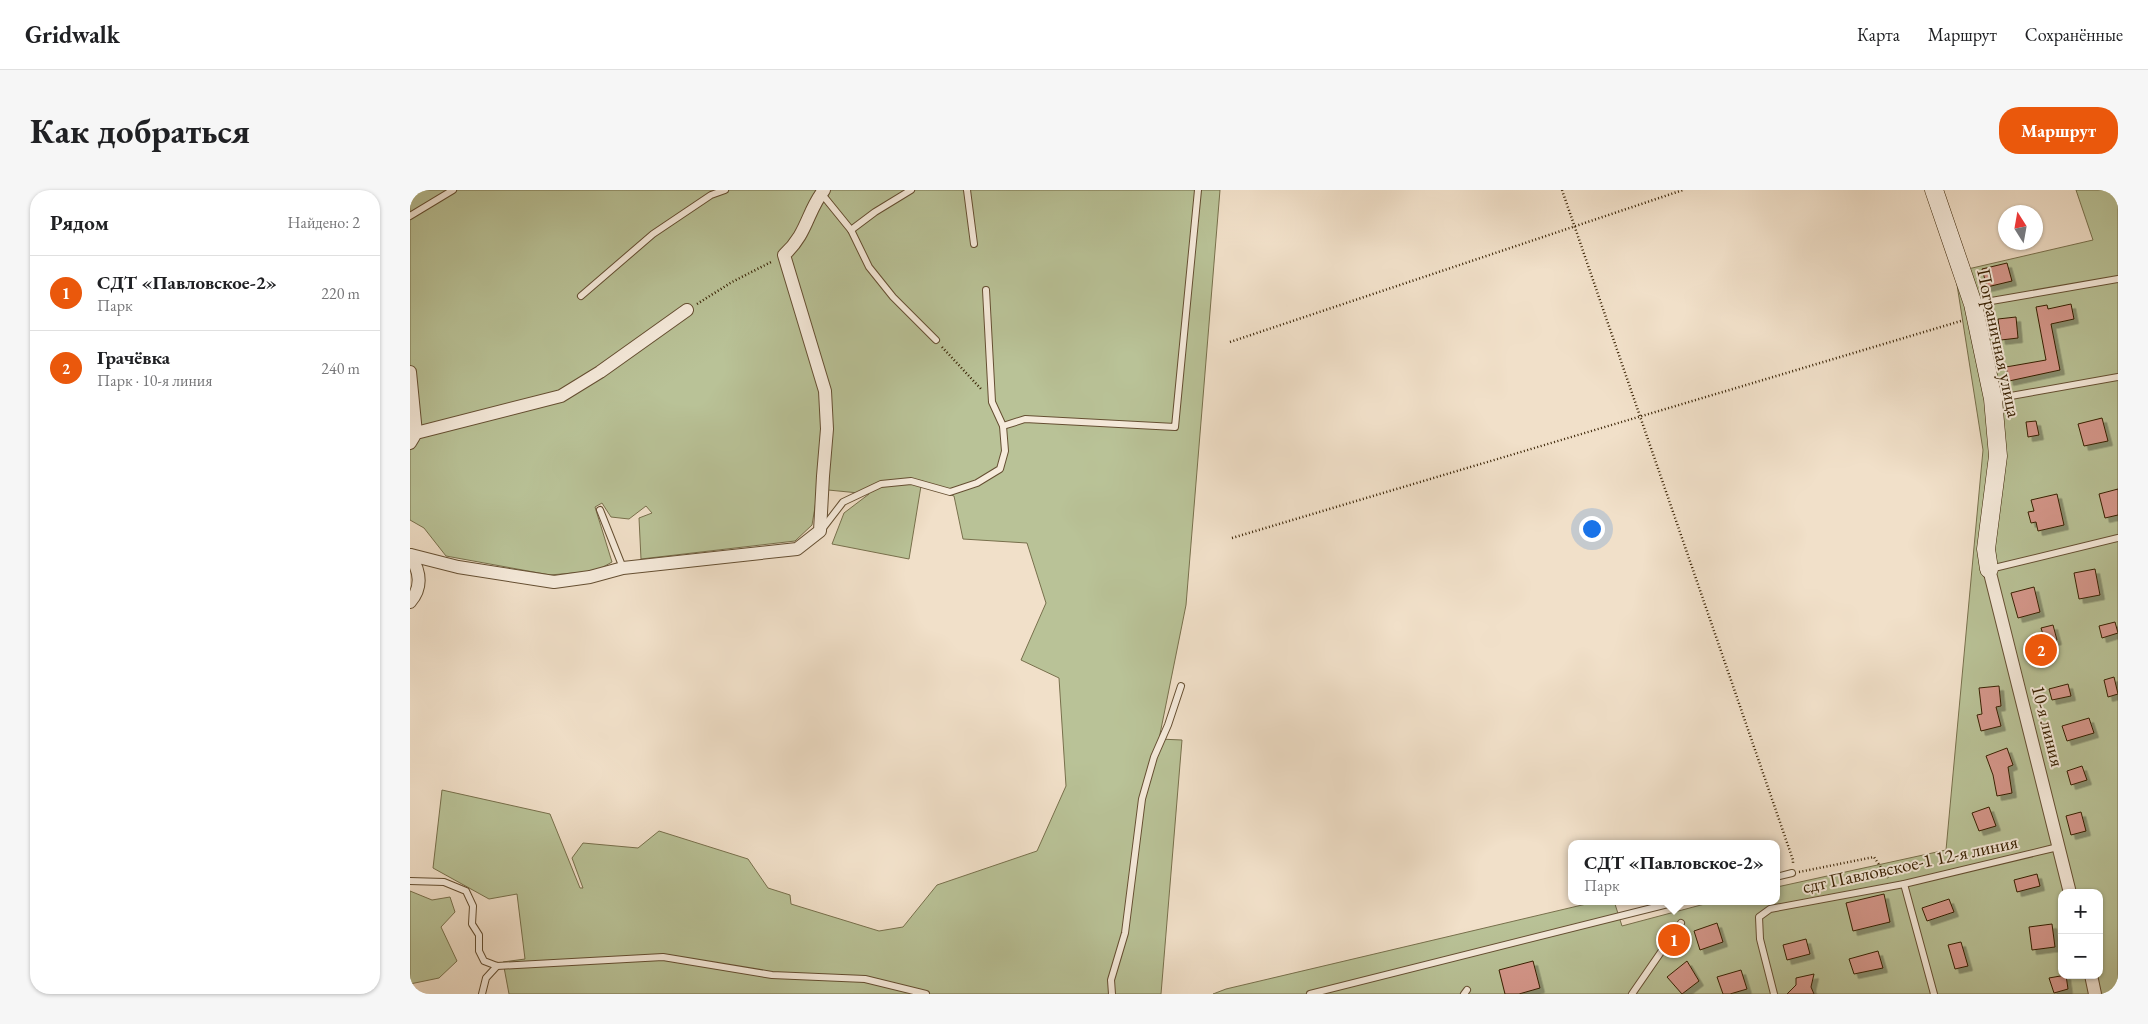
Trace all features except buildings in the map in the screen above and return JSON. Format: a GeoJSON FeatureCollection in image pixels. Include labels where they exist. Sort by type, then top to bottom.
{"type":"FeatureCollection","features":[{"type":"Feature","properties":{"kind":"street","name":"Пограничная улица"},"geometry":{"type":"LineString","coordinates":[[1934,190],[1974,310],[1993,399],[1998,456],[1986,549],[1989,569]]}},
{"type":"Feature","properties":{"kind":"street"},"geometry":{"type":"LineString","coordinates":[[410,555],[458,567],[554,582],[590,577],[623,568],[797,549],[820,531],[822,476],[827,429],[824,390],[784,255],[795,246],[803,233],[821,191]]}},
{"type":"Feature","properties":{"kind":"street"},"geometry":{"type":"LineString","coordinates":[[410,372],[413,438],[561,396],[600,372],[687,310]]}},
{"type":"Feature","properties":{"kind":"street"},"geometry":{"type":"LineString","coordinates":[[410,555],[417,567],[420,583],[417,595],[410,602]]}},
{"type":"Feature","properties":{"kind":"street","name":"10-я линия"},"geometry":{"type":"LineString","coordinates":[[1989,569],[2069,889]]}},
{"type":"Feature","properties":{"kind":"street"},"geometry":{"type":"LineString","coordinates":[[2091,979],[2095,994]]}},
{"type":"Feature","properties":{"kind":"lane"},"geometry":{"type":"LineString","coordinates":[[410,216],[453,190]]}},
{"type":"Feature","properties":{"kind":"lane"},"geometry":{"type":"LineString","coordinates":[[581,296],[653,234],[710,195],[725,190]]}},
{"type":"Feature","properties":{"kind":"lane"},"geometry":{"type":"LineString","coordinates":[[851,230],[875,212],[911,190]]}},
{"type":"Feature","properties":{"kind":"lane"},"geometry":{"type":"LineString","coordinates":[[967,190],[974,244]]}},
{"type":"Feature","properties":{"kind":"lane"},"geometry":{"type":"LineString","coordinates":[[1003,426],[1025,419],[1175,427],[1198,190]]}},
{"type":"Feature","properties":{"kind":"lane"},"geometry":{"type":"LineString","coordinates":[[821,191],[851,230],[869,268],[936,340]]}},
{"type":"Feature","properties":{"kind":"lane"},"geometry":{"type":"LineString","coordinates":[[1974,310],[2118,280]]}},
{"type":"Feature","properties":{"kind":"lane"},"geometry":{"type":"LineString","coordinates":[[820,531],[843,502],[880,484],[911,481],[950,492],[977,483],[1000,469],[1005,450],[1003,426],[992,402],[986,290]]}},
{"type":"Feature","properties":{"kind":"lane"},"geometry":{"type":"LineString","coordinates":[[1993,399],[2118,377]]}},
{"type":"Feature","properties":{"kind":"lane"},"geometry":{"type":"LineString","coordinates":[[600,510],[623,568]]}},
{"type":"Feature","properties":{"kind":"lane"},"geometry":{"type":"LineString","coordinates":[[1989,569],[2118,538]]}},
{"type":"Feature","properties":{"kind":"lane"},"geometry":{"type":"LineString","coordinates":[[1112,994],[1110,980],[1125,933],[1142,799],[1154,757],[1168,725],[1181,686]]}},
{"type":"Feature","properties":{"kind":"lane","name":"сдт Павловское-1 12-я линия"},"geometry":{"type":"LineString","coordinates":[[1774,994],[1760,939],[1759,917],[1770,909],[1904,884],[2058,847]]}},
{"type":"Feature","properties":{"kind":"lane"},"geometry":{"type":"LineString","coordinates":[[1780,876],[1792,873]]}},
{"type":"Feature","properties":{"kind":"lane"},"geometry":{"type":"LineString","coordinates":[[410,881],[444,882],[466,891],[474,906],[472,924],[478,935],[479,950],[484,962],[497,966],[663,957],[772,975],[865,979],[926,994]]}},
{"type":"Feature","properties":{"kind":"lane"},"geometry":{"type":"LineString","coordinates":[[1904,884],[1934,994]]}},
{"type":"Feature","properties":{"kind":"lane"},"geometry":{"type":"LineString","coordinates":[[1310,994],[1664,905]]}},
{"type":"Feature","properties":{"kind":"lane"},"geometry":{"type":"LineString","coordinates":[[1632,994],[1680,923]]}},
{"type":"Feature","properties":{"kind":"lane"},"geometry":{"type":"LineString","coordinates":[[482,994],[486,978],[497,966]]}},
{"type":"Feature","properties":{"kind":"path"},"geometry":{"type":"LineString","coordinates":[[1562,190],[1793,860],[1792,873],[1874,857],[1893,886]]}},
{"type":"Feature","properties":{"kind":"path"},"geometry":{"type":"LineString","coordinates":[[1230,342],[1683,190]]}},
{"type":"Feature","properties":{"kind":"path"},"geometry":{"type":"LineString","coordinates":[[687,310],[732,282],[784,255]]}},
{"type":"Feature","properties":{"kind":"path"},"geometry":{"type":"LineString","coordinates":[[1232,538],[1639,415],[1974,310]]}},
{"type":"Feature","properties":{"kind":"path"},"geometry":{"type":"LineString","coordinates":[[936,340],[992,402]]}},
{"type":"Feature","properties":{"kind":"green space"},"geometry":{"type":"Polygon","coordinates":[[[410,190],[1220,190],[1186,605],[1159,739],[1182,740],[1161,994],[509,994],[503,962],[525,959],[517,894],[489,899],[433,868],[442,790],[550,814],[580,888],[583,888],[572,858],[583,843],[638,848],[659,831],[748,859],[768,888],[790,895],[791,904],[879,931],[903,927],[937,885],[1037,851],[1066,786],[1059,678],[1021,660],[1046,603],[1027,543],[963,539],[954,496],[921,486],[909,559],[832,544],[844,513],[869,494],[818,489],[812,525],[795,541],[641,559],[639,518],[652,513],[646,506],[629,519],[611,517],[602,503],[595,507],[612,562],[596,571],[550,575],[446,556],[424,528],[410,520],[410,190]]]}},
{"type":"Feature","properties":{"kind":"green space"},"geometry":{"type":"Polygon","coordinates":[[[2076,190],[2118,190],[2118,994],[1213,994],[1226,989],[1582,905],[1615,905],[1622,926],[1701,905],[1780,905],[1780,886],[1946,850],[1983,450],[1955,272],[2093,240],[2076,190]]]}},
{"type":"Feature","properties":{"kind":"green space"},"geometry":{"type":"Polygon","coordinates":[[[410,891],[432,900],[450,897],[455,912],[441,927],[457,961],[439,978],[410,984],[410,891]]]}},
{"type":"Feature","properties":{"kind":"place","name":"Грачёвка"},"geometry":{"type":"Point","coordinates":[2041,650]}},
{"type":"Feature","properties":{"kind":"place","name":"СДТ «Павловское-2»"},"geometry":{"type":"Point","coordinates":[1674,940]}}]}
